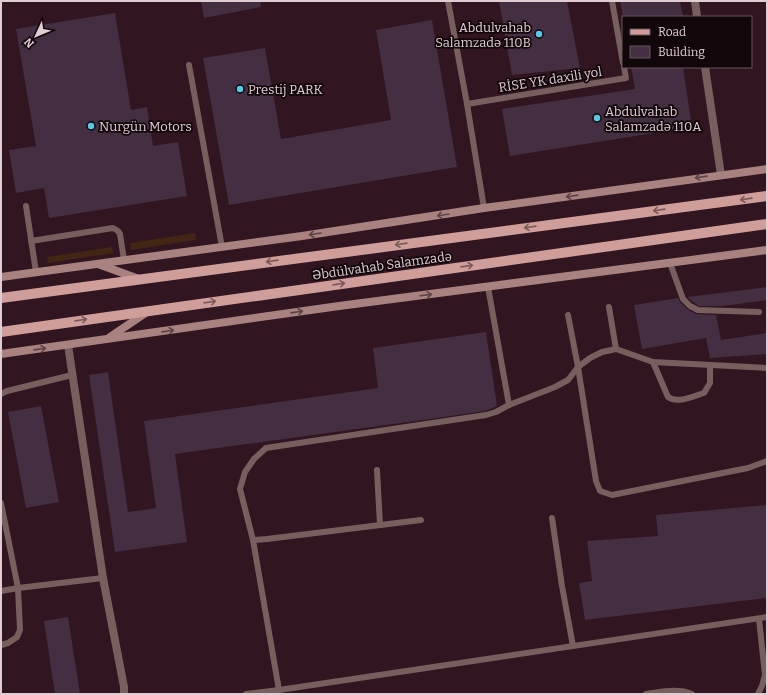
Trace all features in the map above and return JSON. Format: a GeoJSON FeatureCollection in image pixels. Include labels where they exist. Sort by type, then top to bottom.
{"type":"FeatureCollection","features":[{"type":"Feature","properties":{"kind":"main road"},"geometry":{"type":"LineString","coordinates":[[1,277],[302,236],[484,208],[767,168]]}},
{"type":"Feature","properties":{"kind":"main road","name":"Əbdülvahab Salamzadə"},"geometry":{"type":"LineString","coordinates":[[1,298],[767,196]]}},
{"type":"Feature","properties":{"kind":"main road","name":"Əbdülvahab Salamzadə"},"geometry":{"type":"LineString","coordinates":[[1,332],[767,224]]}},
{"type":"Feature","properties":{"kind":"main road"},"geometry":{"type":"LineString","coordinates":[[1,354],[339,306],[767,250]]}},
{"type":"Feature","properties":{"kind":"main road"},"geometry":{"type":"LineString","coordinates":[[98,264],[139,279]]}},
{"type":"Feature","properties":{"kind":"main road"},"geometry":{"type":"LineString","coordinates":[[108,339],[148,311]]}},
{"type":"Feature","properties":{"kind":"street"},"geometry":{"type":"LineString","coordinates":[[695,1],[697,16]]}},
{"type":"Feature","properties":{"kind":"street"},"geometry":{"type":"LineString","coordinates":[[704,68],[721,175]]}},
{"type":"Feature","properties":{"kind":"street"},"geometry":{"type":"LineString","coordinates":[[68,345],[103,578],[124,687],[124,694]]}},
{"type":"Feature","properties":{"kind":"lane"},"geometry":{"type":"LineString","coordinates":[[448,1],[484,208]]}},
{"type":"Feature","properties":{"kind":"lane"},"geometry":{"type":"LineString","coordinates":[[612,1],[622,57]]}},
{"type":"Feature","properties":{"kind":"lane"},"geometry":{"type":"LineString","coordinates":[[189,65],[222,247]]}},
{"type":"Feature","properties":{"kind":"lane","name":"RİSE YK daxili yol"},"geometry":{"type":"LineString","coordinates":[[467,104],[626,78],[624,68]]}},
{"type":"Feature","properties":{"kind":"lane"},"geometry":{"type":"LineString","coordinates":[[26,206],[36,272]]}},
{"type":"Feature","properties":{"kind":"lane"},"geometry":{"type":"LineString","coordinates":[[31,241],[113,228],[120,234],[124,260]]}},
{"type":"Feature","properties":{"kind":"lane"},"geometry":{"type":"LineString","coordinates":[[670,263],[683,299],[690,306],[698,310],[759,312]]}},
{"type":"Feature","properties":{"kind":"lane"},"geometry":{"type":"LineString","coordinates":[[488,287],[509,405]]}},
{"type":"Feature","properties":{"kind":"lane"},"geometry":{"type":"LineString","coordinates":[[609,307],[616,349]]}},
{"type":"Feature","properties":{"kind":"lane"},"geometry":{"type":"LineString","coordinates":[[568,315],[578,367],[596,481],[600,491],[612,495],[748,468],[767,461]]}},
{"type":"Feature","properties":{"kind":"lane"},"geometry":{"type":"LineString","coordinates":[[278,690],[253,540],[240,489],[246,472],[254,459],[266,448],[486,415],[555,387],[568,380],[578,367],[590,358],[602,352],[616,349],[653,362],[767,368]]}},
{"type":"Feature","properties":{"kind":"lane"},"geometry":{"type":"LineString","coordinates":[[653,362],[668,397],[679,401],[704,393],[710,383],[710,365]]}},
{"type":"Feature","properties":{"kind":"lane"},"geometry":{"type":"LineString","coordinates":[[1,394],[7,391],[72,375]]}},
{"type":"Feature","properties":{"kind":"lane"},"geometry":{"type":"LineString","coordinates":[[377,470],[380,525]]}},
{"type":"Feature","properties":{"kind":"lane"},"geometry":{"type":"LineString","coordinates":[[1,503],[18,588],[20,630],[17,637],[8,643],[1,645]]}},
{"type":"Feature","properties":{"kind":"lane"},"geometry":{"type":"LineString","coordinates":[[552,518],[573,646]]}},
{"type":"Feature","properties":{"kind":"lane"},"geometry":{"type":"LineString","coordinates":[[253,540],[421,520]]}},
{"type":"Feature","properties":{"kind":"lane"},"geometry":{"type":"LineString","coordinates":[[1,591],[103,578]]}},
{"type":"Feature","properties":{"kind":"lane"},"geometry":{"type":"LineString","coordinates":[[758,694],[762,686],[764,675],[759,618]]}},
{"type":"Feature","properties":{"kind":"lane"},"geometry":{"type":"LineString","coordinates":[[246,694],[767,618]]}},
{"type":"Feature","properties":{"kind":"lane"},"geometry":{"type":"LineString","coordinates":[[646,694],[672,690],[692,694]]}},
{"type":"Feature","properties":{"kind":"shaded area"},"geometry":{"type":"Polygon","coordinates":[[[195,233],[196,240],[131,250],[130,243],[195,233]]]}},
{"type":"Feature","properties":{"kind":"shaded area"},"geometry":{"type":"Polygon","coordinates":[[[112,247],[113,253],[48,263],[47,257],[112,247]]]}},
{"type":"Feature","properties":{"kind":"building"},"geometry":{"type":"Polygon","coordinates":[[[201,1],[260,1],[261,7],[204,18],[201,1]]]}},
{"type":"Feature","properties":{"kind":"building","name":"Abdulvahab Salamzadə 110B"},"geometry":{"type":"Polygon","coordinates":[[[499,1],[567,1],[580,68],[512,75],[499,1]]]}},
{"type":"Feature","properties":{"kind":"building"},"geometry":{"type":"Polygon","coordinates":[[[620,1],[680,1],[683,16],[623,16],[620,1]]]}},
{"type":"Feature","properties":{"kind":"building","name":"Nurgün Motors"},"geometry":{"type":"Polygon","coordinates":[[[115,13],[131,110],[147,107],[153,146],[178,142],[187,196],[49,218],[44,188],[16,193],[9,150],[36,146],[16,29],[115,13]]]}},
{"type":"Feature","properties":{"kind":"building","name":"Prestij PARK"},"geometry":{"type":"Polygon","coordinates":[[[432,20],[457,167],[229,205],[203,58],[265,48],[281,139],[391,120],[376,30],[432,20]]]}},
{"type":"Feature","properties":{"kind":"building","name":"Abdulvahab Salamzadə 110A"},"geometry":{"type":"Polygon","coordinates":[[[631,68],[683,68],[692,127],[510,156],[502,109],[635,89],[631,68]]]}},
{"type":"Feature","properties":{"kind":"building"},"geometry":{"type":"Polygon","coordinates":[[[767,287],[767,300],[723,306],[699,306],[687,297],[767,287]]]}},
{"type":"Feature","properties":{"kind":"building"},"geometry":{"type":"Polygon","coordinates":[[[678,298],[687,309],[696,314],[716,315],[721,340],[767,333],[767,354],[710,358],[706,338],[642,349],[634,305],[678,298]]]}},
{"type":"Feature","properties":{"kind":"building"},"geometry":{"type":"Polygon","coordinates":[[[486,332],[497,406],[485,411],[175,454],[187,542],[115,552],[89,375],[108,372],[128,512],[156,508],[144,421],[378,388],[373,348],[486,332]]]}},
{"type":"Feature","properties":{"kind":"building"},"geometry":{"type":"Polygon","coordinates":[[[41,406],[59,502],[26,508],[8,412],[41,406]]]}},
{"type":"Feature","properties":{"kind":"building"},"geometry":{"type":"Polygon","coordinates":[[[767,505],[767,598],[585,620],[579,583],[592,581],[587,541],[658,536],[656,515],[767,505]]]}},
{"type":"Feature","properties":{"kind":"building"},"geometry":{"type":"Polygon","coordinates":[[[68,617],[80,694],[55,694],[44,621],[68,617]]]}},
{"type":"Feature","properties":{"kind":"place","name":"Abdulvahab Salamzadə 110B"},"geometry":{"type":"Point","coordinates":[539,34]}},
{"type":"Feature","properties":{"kind":"place","name":"Prestij PARK"},"geometry":{"type":"Point","coordinates":[240,89]}},
{"type":"Feature","properties":{"kind":"place","name":"Abdulvahab Salamzadə 110A"},"geometry":{"type":"Point","coordinates":[597,118]}},
{"type":"Feature","properties":{"kind":"place","name":"Nurgün Motors"},"geometry":{"type":"Point","coordinates":[91,126]}}]}
